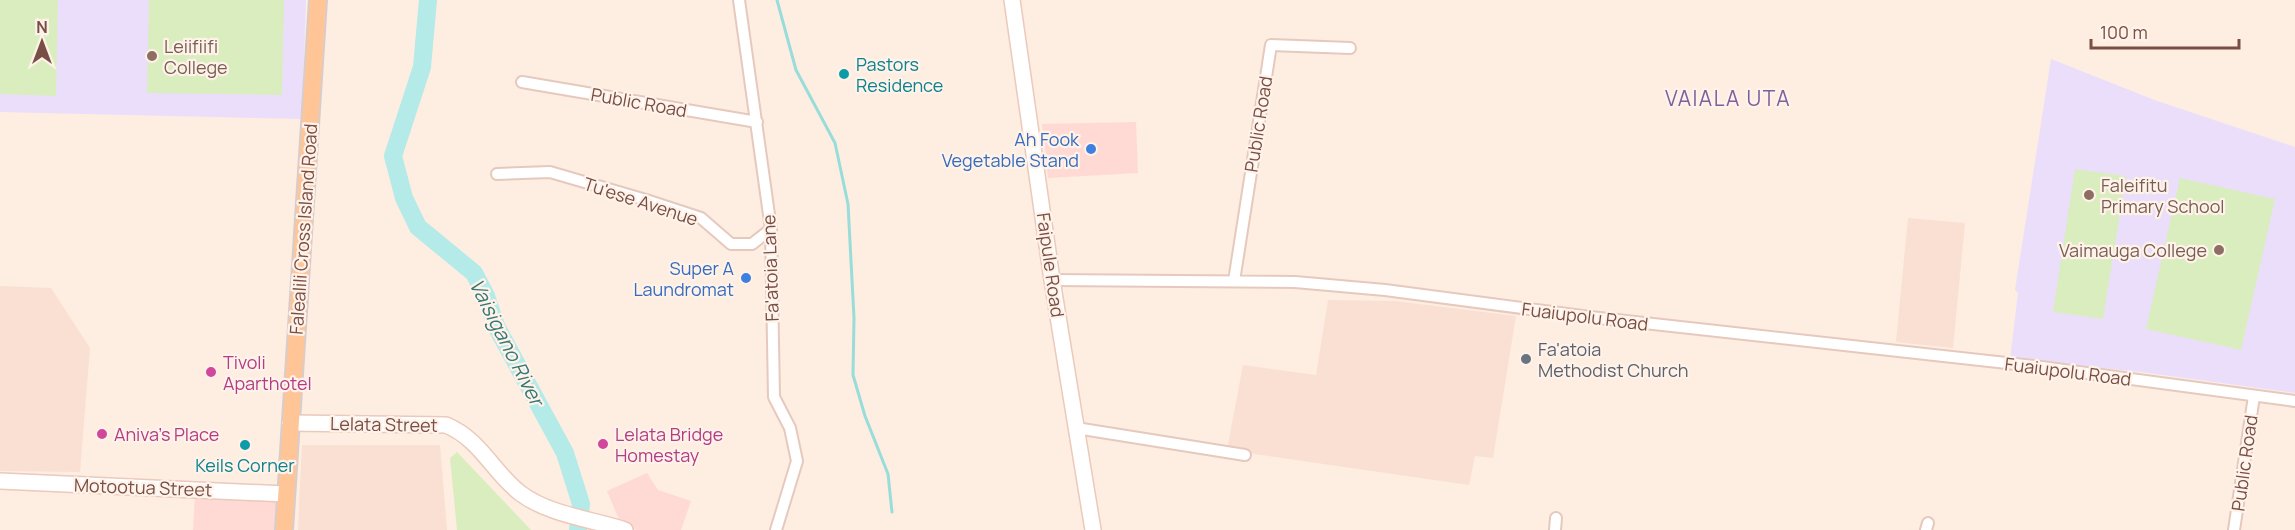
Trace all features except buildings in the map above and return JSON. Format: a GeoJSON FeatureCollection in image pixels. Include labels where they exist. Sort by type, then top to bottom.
{"type":"FeatureCollection","features":[{"type":"Feature","properties":{"kind":"main road","name":"Falealili Cross Island Road"},"geometry":{"type":"LineString","coordinates":[[284,530],[318,0]]}},
{"type":"Feature","properties":{"kind":"main road","name":"Faipule Road"},"geometry":{"type":"LineString","coordinates":[[1012,0],[1052,280],[1093,530]]}},
{"type":"Feature","properties":{"kind":"main road","name":"Lelata Street"},"geometry":{"type":"LineString","coordinates":[[290,423],[446,425],[461,432],[478,447],[520,493],[554,508],[625,530]]}},
{"type":"Feature","properties":{"kind":"main road","name":"Motootua Street"},"geometry":{"type":"LineString","coordinates":[[0,481],[286,494]]}},
{"type":"Feature","properties":{"kind":"street","name":"Fa'atoia Lane"},"geometry":{"type":"LineString","coordinates":[[739,0],[771,229],[774,397],[790,428],[797,461],[776,530]]}},
{"type":"Feature","properties":{"kind":"street","name":"Public Road"},"geometry":{"type":"LineString","coordinates":[[1234,281],[1271,45],[1350,48]]}},
{"type":"Feature","properties":{"kind":"street","name":"Public Road"},"geometry":{"type":"LineString","coordinates":[[522,82],[757,122]]}},
{"type":"Feature","properties":{"kind":"street","name":"Tu'ese Avenue"},"geometry":{"type":"LineString","coordinates":[[497,174],[550,172],[646,200],[701,218],[731,244],[752,244],[771,229]]}},
{"type":"Feature","properties":{"kind":"street","name":"Fuaiupolu Road"},"geometry":{"type":"LineString","coordinates":[[1052,280],[1295,282],[1385,290],[1601,318],[2034,366],[2295,401]]}},
{"type":"Feature","properties":{"kind":"street","name":"Public Road"},"geometry":{"type":"LineString","coordinates":[[2234,530],[2254,396]]}},
{"type":"Feature","properties":{"kind":"street"},"geometry":{"type":"LineString","coordinates":[[1076,428],[1245,455]]}},
{"type":"Feature","properties":{"kind":"street"},"geometry":{"type":"LineString","coordinates":[[1555,530],[1556,518]]}},
{"type":"Feature","properties":{"kind":"shaded area","name":"Leiifiifi College"},"geometry":{"type":"Polygon","coordinates":[[[0,0],[306,0],[302,119],[0,112],[0,0]]]}},
{"type":"Feature","properties":{"kind":"shaded area"},"geometry":{"type":"Polygon","coordinates":[[[2051,59],[2157,101],[2295,147],[2295,393],[2141,372],[2010,359],[2018,293],[2015,290],[2051,59]]]}},
{"type":"Feature","properties":{"kind":"shaded area","name":"Ah Fook Vegetable Stand"},"geometry":{"type":"Polygon","coordinates":[[[1136,122],[1138,173],[1048,178],[1042,124],[1136,122]]]}},
{"type":"Feature","properties":{"kind":"shaded area"},"geometry":{"type":"Polygon","coordinates":[[[1908,218],[1965,223],[1953,348],[1896,342],[1908,218]]]}},
{"type":"Feature","properties":{"kind":"shaded area"},"geometry":{"type":"Polygon","coordinates":[[[0,286],[51,288],[90,348],[80,472],[0,471],[0,286]]]}},
{"type":"Feature","properties":{"kind":"shaded area"},"geometry":{"type":"Polygon","coordinates":[[[1328,300],[1395,301],[1516,316],[1493,458],[1475,456],[1469,485],[1227,450],[1243,365],[1316,375],[1328,300]]]}},
{"type":"Feature","properties":{"kind":"shaded area"},"geometry":{"type":"Polygon","coordinates":[[[302,445],[440,445],[447,530],[298,530],[302,445]]]}},
{"type":"Feature","properties":{"kind":"shaded area"},"geometry":{"type":"Polygon","coordinates":[[[647,473],[658,490],[691,501],[681,530],[637,530],[621,524],[607,491],[647,473]]]}},
{"type":"Feature","properties":{"kind":"shaded area"},"geometry":{"type":"Polygon","coordinates":[[[195,495],[279,499],[277,530],[193,530],[195,495]]]}},
{"type":"Feature","properties":{"kind":"green space"},"geometry":{"type":"Polygon","coordinates":[[[0,0],[58,0],[56,96],[0,94],[0,0]]]}},
{"type":"Feature","properties":{"kind":"green space"},"geometry":{"type":"Polygon","coordinates":[[[149,0],[284,0],[282,95],[147,93],[149,0]]]}},
{"type":"Feature","properties":{"kind":"green space"},"geometry":{"type":"Polygon","coordinates":[[[2075,169],[2126,176],[2103,319],[2053,312],[2075,169]]]}},
{"type":"Feature","properties":{"kind":"green space"},"geometry":{"type":"Polygon","coordinates":[[[2180,178],[2275,199],[2241,350],[2146,329],[2180,178]]]}},
{"type":"Feature","properties":{"kind":"green space"},"geometry":{"type":"Polygon","coordinates":[[[457,452],[531,530],[457,530],[450,458],[457,452]]]}},
{"type":"Feature","properties":{"kind":"waterway","name":"Vaisigano River"},"geometry":{"type":"LineString","coordinates":[[428,0],[422,67],[393,156],[404,198],[418,227],[474,273],[486,296],[496,326],[565,453],[581,504],[578,530]]}},
{"type":"Feature","properties":{"kind":"waterway"},"geometry":{"type":"LineString","coordinates":[[777,0],[796,70],[835,143],[848,204],[854,318],[853,375],[865,416],[888,474],[892,512]]}},
{"type":"Feature","properties":{"kind":"place","name":"Leiifiifi College"},"geometry":{"type":"Point","coordinates":[152,56]}},
{"type":"Feature","properties":{"kind":"place","name":"Pastors Residence"},"geometry":{"type":"Point","coordinates":[844,74]}},
{"type":"Feature","properties":{"kind":"place","name":"Ah Fook Vegetable Stand"},"geometry":{"type":"Point","coordinates":[1091,149]}},
{"type":"Feature","properties":{"kind":"place","name":"Faleifitu Primary School"},"geometry":{"type":"Point","coordinates":[2089,195]}},
{"type":"Feature","properties":{"kind":"place","name":"Vaimauga College"},"geometry":{"type":"Point","coordinates":[2219,250]}},
{"type":"Feature","properties":{"kind":"place","name":"Super A Laundromat"},"geometry":{"type":"Point","coordinates":[746,278]}},
{"type":"Feature","properties":{"kind":"place","name":"Fa'atoia Methodist Church"},"geometry":{"type":"Point","coordinates":[1526,359]}},
{"type":"Feature","properties":{"kind":"place","name":"Tivoli Aparthotel"},"geometry":{"type":"Point","coordinates":[211,372]}},
{"type":"Feature","properties":{"kind":"place","name":"Aniva's Place"},"geometry":{"type":"Point","coordinates":[102,434]}},
{"type":"Feature","properties":{"kind":"place","name":"Lelata Bridge Homestay"},"geometry":{"type":"Point","coordinates":[603,444]}},
{"type":"Feature","properties":{"kind":"place","name":"Keils Corner"},"geometry":{"type":"Point","coordinates":[245,445]}},
{"type":"Feature","properties":{"kind":"district","name":"VAIALA UTA"},"geometry":{"type":"Point","coordinates":[1728,98]}}]}
